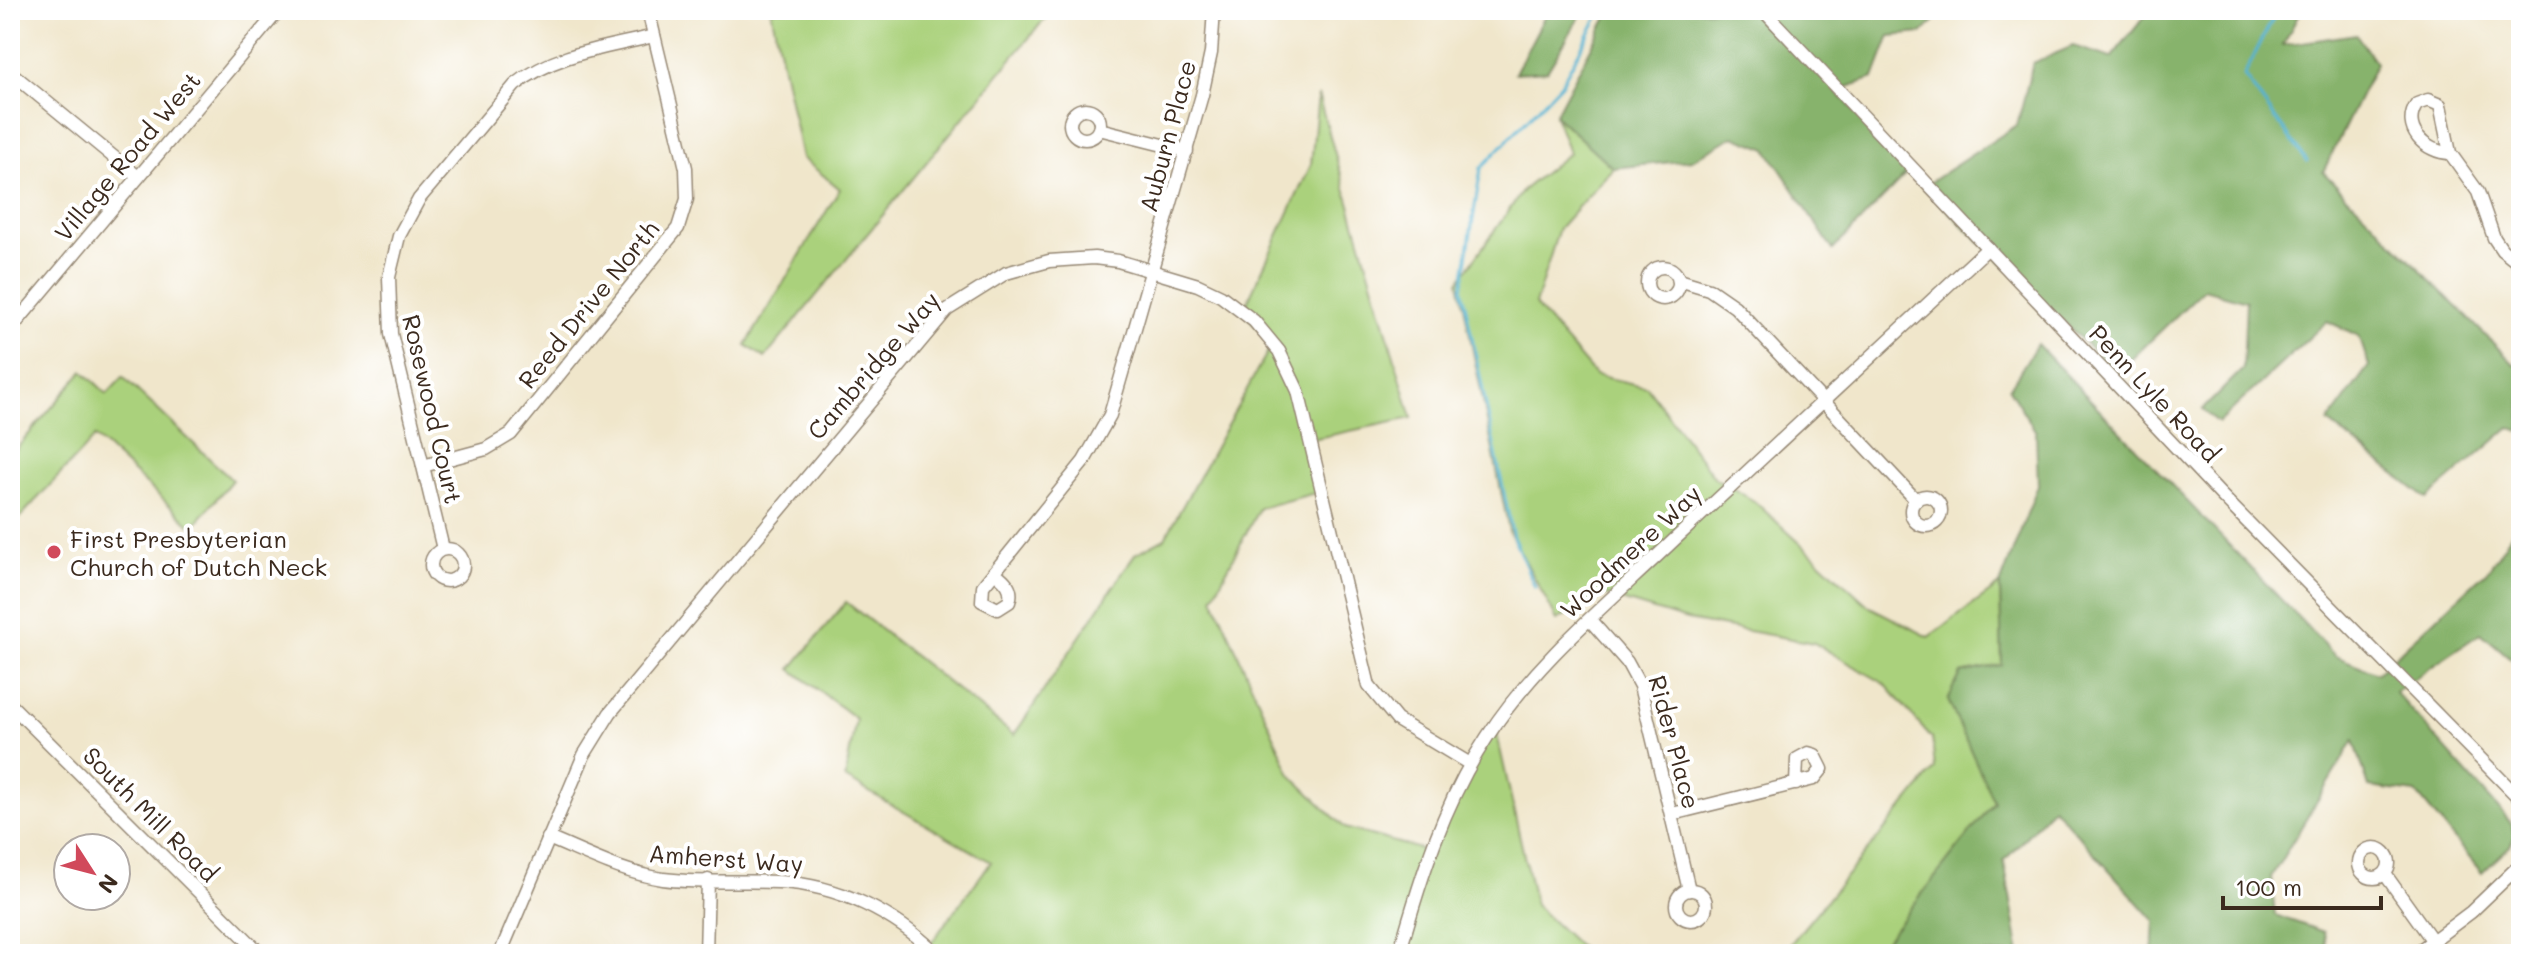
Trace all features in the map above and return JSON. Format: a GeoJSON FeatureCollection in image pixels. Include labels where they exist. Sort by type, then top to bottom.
{"type":"FeatureCollection","features":[{"type":"Feature","properties":{"kind":"street","name":"Village Road West"},"geometry":{"type":"LineString","coordinates":[[10,330],[279,10]]}},
{"type":"Feature","properties":{"kind":"street","name":"Reed Drive North"},"geometry":{"type":"LineString","coordinates":[[423,466],[486,449],[511,434],[678,228],[688,183],[648,10]]}},
{"type":"Feature","properties":{"kind":"street","name":"Auburn Place"},"geometry":{"type":"LineString","coordinates":[[994,572],[1098,438],[1120,390],[1207,74],[1214,10]]}},
{"type":"Feature","properties":{"kind":"street","name":"Penn Lyle Road"},"geometry":{"type":"LineString","coordinates":[[1763,10],[2315,593],[2521,800]]}},
{"type":"Feature","properties":{"kind":"street","name":"Rosewood Court"},"geometry":{"type":"LineString","coordinates":[[443,549],[388,318],[393,256],[408,217],[502,99],[530,73],[563,58],[654,36]]}},
{"type":"Feature","properties":{"kind":"street"},"geometry":{"type":"LineString","coordinates":[[10,72],[138,177]]}},
{"type":"Feature","properties":{"kind":"street"},"geometry":{"type":"LineString","coordinates":[[2450,153],[2435,151],[2419,139],[2412,123],[2412,112],[2422,101],[2440,105],[2450,153],[2478,192],[2494,238],[2502,250],[2521,265]]}},
{"type":"Feature","properties":{"kind":"street"},"geometry":{"type":"LineString","coordinates":[[1099,129],[1187,151]]}},
{"type":"Feature","properties":{"kind":"street","name":"Woodmere Way"},"geometry":{"type":"LineString","coordinates":[[1399,954],[1431,848],[1470,764],[1525,686],[1590,620],[1988,248]]}},
{"type":"Feature","properties":{"kind":"street","name":"Cambridge Way"},"geometry":{"type":"LineString","coordinates":[[500,954],[584,755],[610,713],[947,310],[984,284],[1049,261],[1094,258],[1153,272],[1221,296],[1254,321],[1279,351],[1298,391],[1369,686],[1397,720],[1470,764]]}},
{"type":"Feature","properties":{"kind":"street"},"geometry":{"type":"LineString","coordinates":[[1679,280],[1709,289],[1735,307],[1916,500]]}},
{"type":"Feature","properties":{"kind":"street","name":"Rider Place"},"geometry":{"type":"LineString","coordinates":[[1590,620],[1627,662],[1640,686],[1689,890]]}},
{"type":"Feature","properties":{"kind":"street","name":"South Mill Road"},"geometry":{"type":"LineString","coordinates":[[10,704],[261,954]]}},
{"type":"Feature","properties":{"kind":"street"},"geometry":{"type":"LineString","coordinates":[[1672,814],[1796,784]]}},
{"type":"Feature","properties":{"kind":"street","name":"Amherst Way"},"geometry":{"type":"LineString","coordinates":[[548,838],[642,875],[782,882],[833,892],[881,912],[937,954]]}},
{"type":"Feature","properties":{"kind":"street"},"geometry":{"type":"LineString","coordinates":[[2415,954],[2433,942],[2521,864]]}},
{"type":"Feature","properties":{"kind":"street"},"geometry":{"type":"LineString","coordinates":[[2385,874],[2442,954]]}},
{"type":"Feature","properties":{"kind":"street"},"geometry":{"type":"LineString","coordinates":[[706,954],[708,880]]}},
{"type":"Feature","properties":{"kind":"green space"},"geometry":{"type":"Polygon","coordinates":[[[771,10],[1052,10],[765,358],[746,345],[840,189],[802,158],[771,10]]]}},
{"type":"Feature","properties":{"kind":"green space"},"geometry":{"type":"Polygon","coordinates":[[[1548,10],[1584,10],[1547,71],[1515,73],[1548,10]]]}},
{"type":"Feature","properties":{"kind":"green space"},"geometry":{"type":"Polygon","coordinates":[[[1611,10],[1946,10],[1922,33],[1890,36],[1874,78],[1836,91],[1909,171],[1833,250],[1767,149],[1734,136],[1692,160],[1613,168],[1555,115],[1611,10]]]}},
{"type":"Feature","properties":{"kind":"green space"},"geometry":{"type":"Polygon","coordinates":[[[2150,10],[2301,10],[2283,45],[2356,34],[2376,63],[2323,172],[2514,364],[2521,365],[2521,432],[2510,427],[2427,499],[2328,422],[2369,366],[2359,336],[2327,321],[2218,423],[2202,410],[2243,369],[2246,301],[2204,289],[2117,373],[1923,187],[2017,125],[2033,63],[2073,46],[2111,58],[2150,10]]]}},
{"type":"Feature","properties":{"kind":"green space"},"geometry":{"type":"Polygon","coordinates":[[[1318,95],[1412,418],[1312,439],[1319,492],[1259,508],[1213,597],[1291,775],[1345,828],[1427,851],[1495,726],[1535,905],[1587,954],[936,954],[928,947],[991,862],[845,778],[856,719],[791,669],[846,602],[1014,735],[1135,554],[1165,538],[1272,344],[1243,311],[1311,165],[1318,95]]]}},
{"type":"Feature","properties":{"kind":"green space"},"geometry":{"type":"Polygon","coordinates":[[[1555,115],[1613,168],[1559,228],[1535,305],[1595,375],[1647,387],[1715,478],[1754,501],[1870,607],[1929,637],[2000,585],[2002,665],[1962,673],[1948,700],[1994,802],[1875,954],[1782,954],[1935,769],[1932,739],[1885,684],[1814,643],[1687,620],[1605,595],[1557,620],[1509,531],[1459,281],[1524,189],[1569,153],[1555,115]]]}},
{"type":"Feature","properties":{"kind":"green space"},"geometry":{"type":"Polygon","coordinates":[[[2037,344],[2335,656],[2377,673],[2489,569],[2521,519],[2521,667],[2481,633],[2395,692],[2512,824],[2515,836],[2510,846],[2482,873],[2416,793],[2369,787],[2354,740],[2271,877],[2275,915],[2324,932],[2327,954],[2153,954],[2155,921],[2053,807],[2004,861],[2020,954],[1875,954],[1994,802],[1948,700],[1961,673],[2002,665],[2000,585],[2038,485],[2036,432],[2009,389],[2037,344]]]}},
{"type":"Feature","properties":{"kind":"green space"},"geometry":{"type":"Polygon","coordinates":[[[83,371],[107,394],[123,377],[232,480],[193,527],[95,437],[10,528],[10,456],[83,371]]]}},
{"type":"Feature","properties":{"kind":"waterway"},"geometry":{"type":"LineString","coordinates":[[1535,587],[1513,537],[1462,289],[1481,168],[1561,84],[1602,10]]}},
{"type":"Feature","properties":{"kind":"waterway"},"geometry":{"type":"LineString","coordinates":[[2277,10],[2244,76],[2307,161]]}},
{"type":"Feature","properties":{"kind":"place","name":"First Presbyterian Church of Dutch Neck"},"geometry":{"type":"Point","coordinates":[54,552]}}]}
